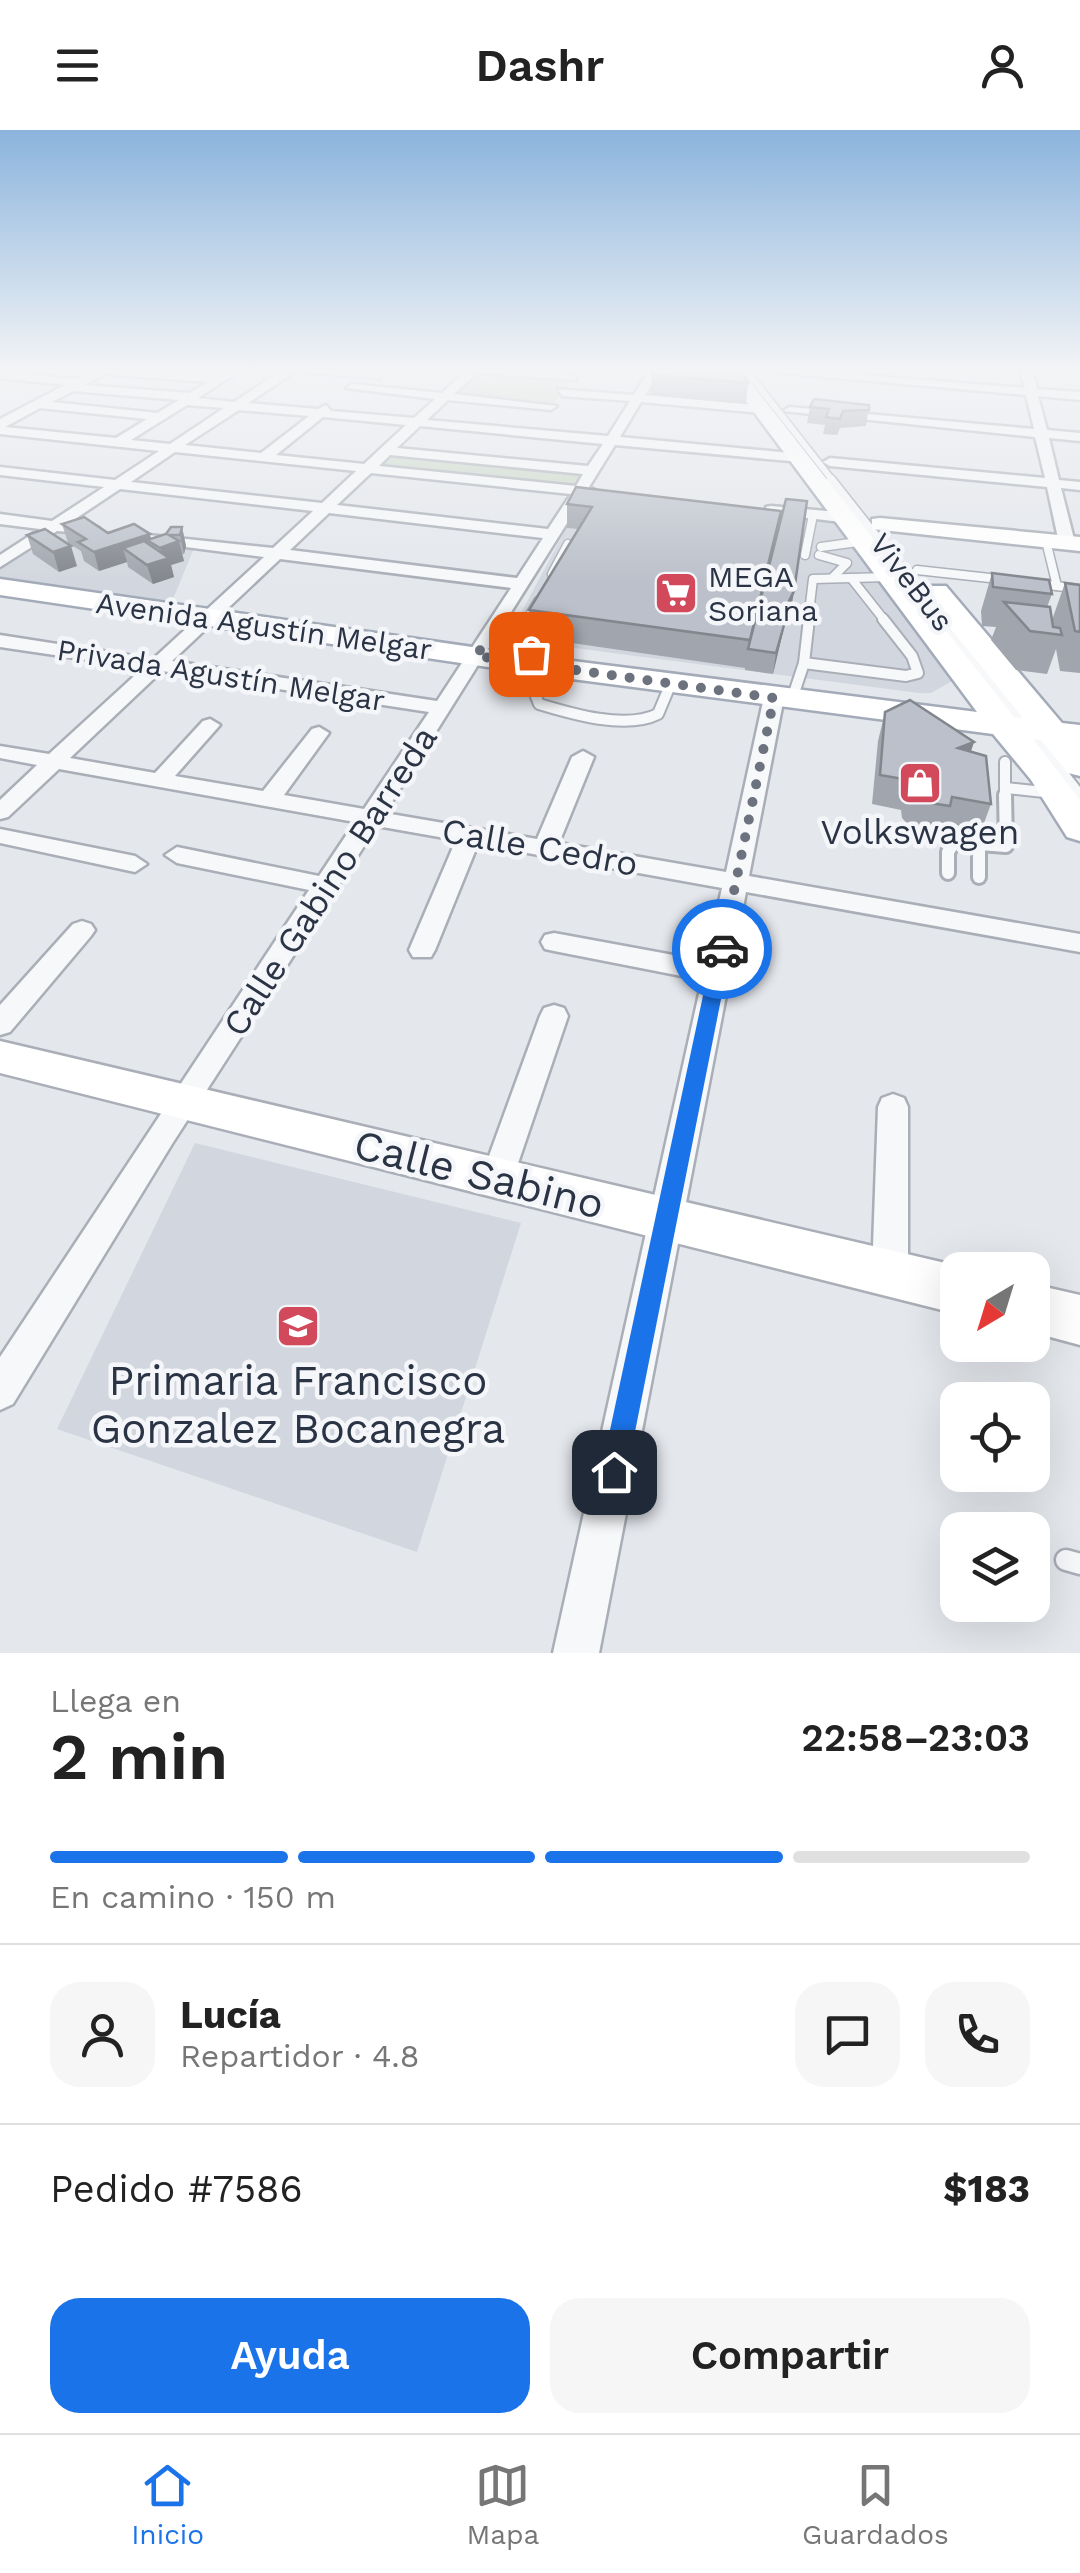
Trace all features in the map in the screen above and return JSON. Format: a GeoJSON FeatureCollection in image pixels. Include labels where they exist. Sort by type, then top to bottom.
{"type":"FeatureCollection","features":[{"type":"Feature","properties":{"kind":"main road"},"geometry":{"type":"LineString","coordinates":[[792,440],[801,458],[849,518],[872,532]]}},
{"type":"Feature","properties":{"kind":"main road"},"geometry":{"type":"LineString","coordinates":[[807,440],[830,462],[872,532],[905,573],[999,668],[1066,782],[1080,828]]}},
{"type":"Feature","properties":{"kind":"main road"},"geometry":{"type":"LineString","coordinates":[[905,573],[967,676],[1036,733],[1066,782]]}},
{"type":"Feature","properties":{"kind":"main road","name":"Avenida Agustín Melgar"},"geometry":{"type":"LineString","coordinates":[[0,578],[213,615]]}},
{"type":"Feature","properties":{"kind":"main road","name":"Avenida Agustín Melgar"},"geometry":{"type":"LineString","coordinates":[[0,587],[490,651],[671,684],[791,684],[940,720],[965,744],[1036,733]]}},
{"type":"Feature","properties":{"kind":"main road","name":"Avenida Agustín Melgar"},"geometry":{"type":"LineString","coordinates":[[550,662],[791,684],[1036,733]]}},
{"type":"Feature","properties":{"kind":"main road"},"geometry":{"type":"LineString","coordinates":[[901,704],[949,696],[967,676]]}},
{"type":"Feature","properties":{"kind":"street"},"geometry":{"type":"LineString","coordinates":[[103,440],[601,493]]}},
{"type":"Feature","properties":{"kind":"street"},"geometry":{"type":"LineString","coordinates":[[0,562],[183,440]]}},
{"type":"Feature","properties":{"kind":"street"},"geometry":{"type":"LineString","coordinates":[[262,458],[285,440]]}},
{"type":"Feature","properties":{"kind":"street"},"geometry":{"type":"LineString","coordinates":[[0,812],[399,440]]}},
{"type":"Feature","properties":{"kind":"street"},"geometry":{"type":"LineString","coordinates":[[491,482],[524,440]]}},
{"type":"Feature","properties":{"kind":"street","name":"Calle Gabino Barreda"},"geometry":{"type":"LineString","coordinates":[[0,1390],[442,708],[490,651],[522,584],[613,440]]}},
{"type":"Feature","properties":{"kind":"street"},"geometry":{"type":"LineString","coordinates":[[614,440],[801,458]]}},
{"type":"Feature","properties":{"kind":"street"},"geometry":{"type":"LineString","coordinates":[[872,532],[1064,543],[1043,440]]}},
{"type":"Feature","properties":{"kind":"street"},"geometry":{"type":"LineString","coordinates":[[388,451],[593,471]]}},
{"type":"Feature","properties":{"kind":"street"},"geometry":{"type":"LineString","coordinates":[[830,462],[1080,486]]}},
{"type":"Feature","properties":{"kind":"street"},"geometry":{"type":"LineString","coordinates":[[0,471],[553,534]]}},
{"type":"Feature","properties":{"kind":"street"},"geometry":{"type":"LineString","coordinates":[[755,509],[849,518]]}},
{"type":"Feature","properties":{"kind":"street"},"geometry":{"type":"LineString","coordinates":[[0,520],[108,533]]}},
{"type":"Feature","properties":{"kind":"street"},"geometry":{"type":"LineString","coordinates":[[143,537],[522,584]]}},
{"type":"Feature","properties":{"kind":"street","name":"Privada Agustín Melgar"},"geometry":{"type":"LineString","coordinates":[[0,641],[442,708]]}},
{"type":"Feature","properties":{"kind":"street"},"geometry":{"type":"LineString","coordinates":[[576,1653],[736,882],[791,684]]}},
{"type":"Feature","properties":{"kind":"street"},"geometry":{"type":"LineString","coordinates":[[160,780],[210,725]]}},
{"type":"Feature","properties":{"kind":"street"},"geometry":{"type":"LineString","coordinates":[[269,799],[319,733]]}},
{"type":"Feature","properties":{"kind":"street","name":"Calle Cedro"},"geometry":{"type":"LineString","coordinates":[[0,752],[1080,943]]}},
{"type":"Feature","properties":{"kind":"street"},"geometry":{"type":"LineString","coordinates":[[545,848],[583,757]]}},
{"type":"Feature","properties":{"kind":"street"},"geometry":{"type":"LineString","coordinates":[[422,950],[470,835]]}},
{"type":"Feature","properties":{"kind":"street"},"geometry":{"type":"LineString","coordinates":[[0,836],[134,864]]}},
{"type":"Feature","properties":{"kind":"street"},"geometry":{"type":"LineString","coordinates":[[176,855],[329,886]]}},
{"type":"Feature","properties":{"kind":"street"},"geometry":{"type":"LineString","coordinates":[[0,1024],[82,930]]}},
{"type":"Feature","properties":{"kind":"street"},"geometry":{"type":"LineString","coordinates":[[554,942],[717,973]]}},
{"type":"Feature","properties":{"kind":"street"},"geometry":{"type":"LineString","coordinates":[[497,1178],[554,1016]]}},
{"type":"Feature","properties":{"kind":"street","name":"Calle Sabino"},"geometry":{"type":"LineString","coordinates":[[0,1057],[940,1286]]}},
{"type":"Feature","properties":{"kind":"street"},"geometry":{"type":"LineString","coordinates":[[890,1274],[893,1107]]}},
{"type":"Feature","properties":{"kind":"street"},"geometry":{"type":"LineString","coordinates":[[1050,1312],[1080,1320]]}},
{"type":"Feature","properties":{"kind":"lane","name":"ViveBus"},"geometry":{"type":"LineString","coordinates":[[801,440],[1036,733]]}},
{"type":"Feature","properties":{"kind":"lane"},"geometry":{"type":"LineString","coordinates":[[805,555],[813,515]]}},
{"type":"Feature","properties":{"kind":"lane"},"geometry":{"type":"LineString","coordinates":[[833,577],[847,563],[820,551],[872,532]]}},
{"type":"Feature","properties":{"kind":"lane"},"geometry":{"type":"LineString","coordinates":[[1057,586],[1064,543]]}},
{"type":"Feature","properties":{"kind":"lane"},"geometry":{"type":"LineString","coordinates":[[490,651],[568,544]]}},
{"type":"Feature","properties":{"kind":"lane"},"geometry":{"type":"LineString","coordinates":[[852,578],[912,656],[918,672],[791,684],[814,579],[905,573],[1080,589]]}},
{"type":"Feature","properties":{"kind":"lane"},"geometry":{"type":"LineString","coordinates":[[550,662],[535,694],[539,704],[600,718],[653,718],[671,684]]}},
{"type":"Feature","properties":{"kind":"lane"},"geometry":{"type":"LineString","coordinates":[[1036,733],[1066,782]]}},
{"type":"Feature","properties":{"kind":"lane"},"geometry":{"type":"LineString","coordinates":[[948,873],[948,852],[954,842],[1002,848],[1007,844],[1036,733]]}},
{"type":"Feature","properties":{"kind":"lane"},"geometry":{"type":"LineString","coordinates":[[979,845],[979,877]]}},
{"type":"Feature","properties":{"kind":"shaded area"},"geometry":{"type":"Polygon","coordinates":[[[576,510],[775,513],[840,520],[954,680],[931,693],[919,693],[507,639],[576,510]]]}},
{"type":"Feature","properties":{"kind":"shaded area"},"geometry":{"type":"Polygon","coordinates":[[[55,527],[196,543],[171,604],[0,578],[0,562],[55,527]]]}},
{"type":"Feature","properties":{"kind":"shaded area","name":"Primaria Francisco Gonzalez Bocanegra"},"geometry":{"type":"Polygon","coordinates":[[[195,1143],[521,1223],[417,1552],[57,1429],[195,1143]]]}},
{"type":"Feature","properties":{"kind":"green space"},"geometry":{"type":"Polygon","coordinates":[[[388,451],[593,471],[581,491],[368,470],[388,451]]]}},
{"type":"Feature","properties":{"kind":"building"},"geometry":{"type":"Polygon","coordinates":[[[576,487],[781,511],[750,640],[529,610],[592,507],[567,504],[576,487]]]}},
{"type":"Feature","properties":{"kind":"building"},"geometry":{"type":"Polygon","coordinates":[[[786,499],[807,501],[794,591],[781,617],[786,618],[776,653],[748,649],[786,499]]]}},
{"type":"Feature","properties":{"kind":"building"},"geometry":{"type":"Polygon","coordinates":[[[84,517],[108,533],[134,524],[150,534],[94,552],[78,542],[86,539],[62,524],[84,517]]]}},
{"type":"Feature","properties":{"kind":"building"},"geometry":{"type":"Polygon","coordinates":[[[171,527],[182,527],[180,535],[169,535],[179,541],[160,548],[147,540],[166,534],[171,527]]]}},
{"type":"Feature","properties":{"kind":"building"},"geometry":{"type":"Polygon","coordinates":[[[45,529],[71,546],[53,552],[27,535],[45,529]]]}},
{"type":"Feature","properties":{"kind":"building"},"geometry":{"type":"Polygon","coordinates":[[[144,541],[169,558],[147,565],[123,548],[144,541]]]}},
{"type":"Feature","properties":{"kind":"building"},"geometry":{"type":"Polygon","coordinates":[[[992,573],[1049,580],[1052,594],[993,587],[992,573]]]}},
{"type":"Feature","properties":{"kind":"building"},"geometry":{"type":"Polygon","coordinates":[[[1065,583],[1080,585],[1080,632],[1075,631],[1065,583]]]}},
{"type":"Feature","properties":{"kind":"building"},"geometry":{"type":"Polygon","coordinates":[[[1004,602],[1050,607],[1053,627],[1060,628],[1062,635],[1030,631],[1004,602]]]}},
{"type":"Feature","properties":{"kind":"building"},"geometry":{"type":"Polygon","coordinates":[[[910,700],[974,742],[958,748],[986,756],[991,804],[952,797],[950,806],[924,802],[910,788],[909,780],[880,775],[885,712],[910,700]]]}},
{"type":"Feature","properties":{"kind":"way so far"},"geometry":{"type":"LineString","coordinates":[[531,654],[483,646],[476,656],[774,698],[722,949]]}},
{"type":"Feature","properties":{"kind":"place","name":"MEGA Soriana"},"geometry":{"type":"Point","coordinates":[676,593]}},
{"type":"Feature","properties":{"kind":"place","name":"Volkswagen"},"geometry":{"type":"Point","coordinates":[920,783]}},
{"type":"Feature","properties":{"kind":"place","name":"Primaria Francisco Gonzalez Bocanegra"},"geometry":{"type":"Point","coordinates":[298,1326]}},
{"type":"Feature","properties":{"kind":"route"},"geometry":{"type":"LineString","coordinates":[[614,1472],[722,949]]}}]}
